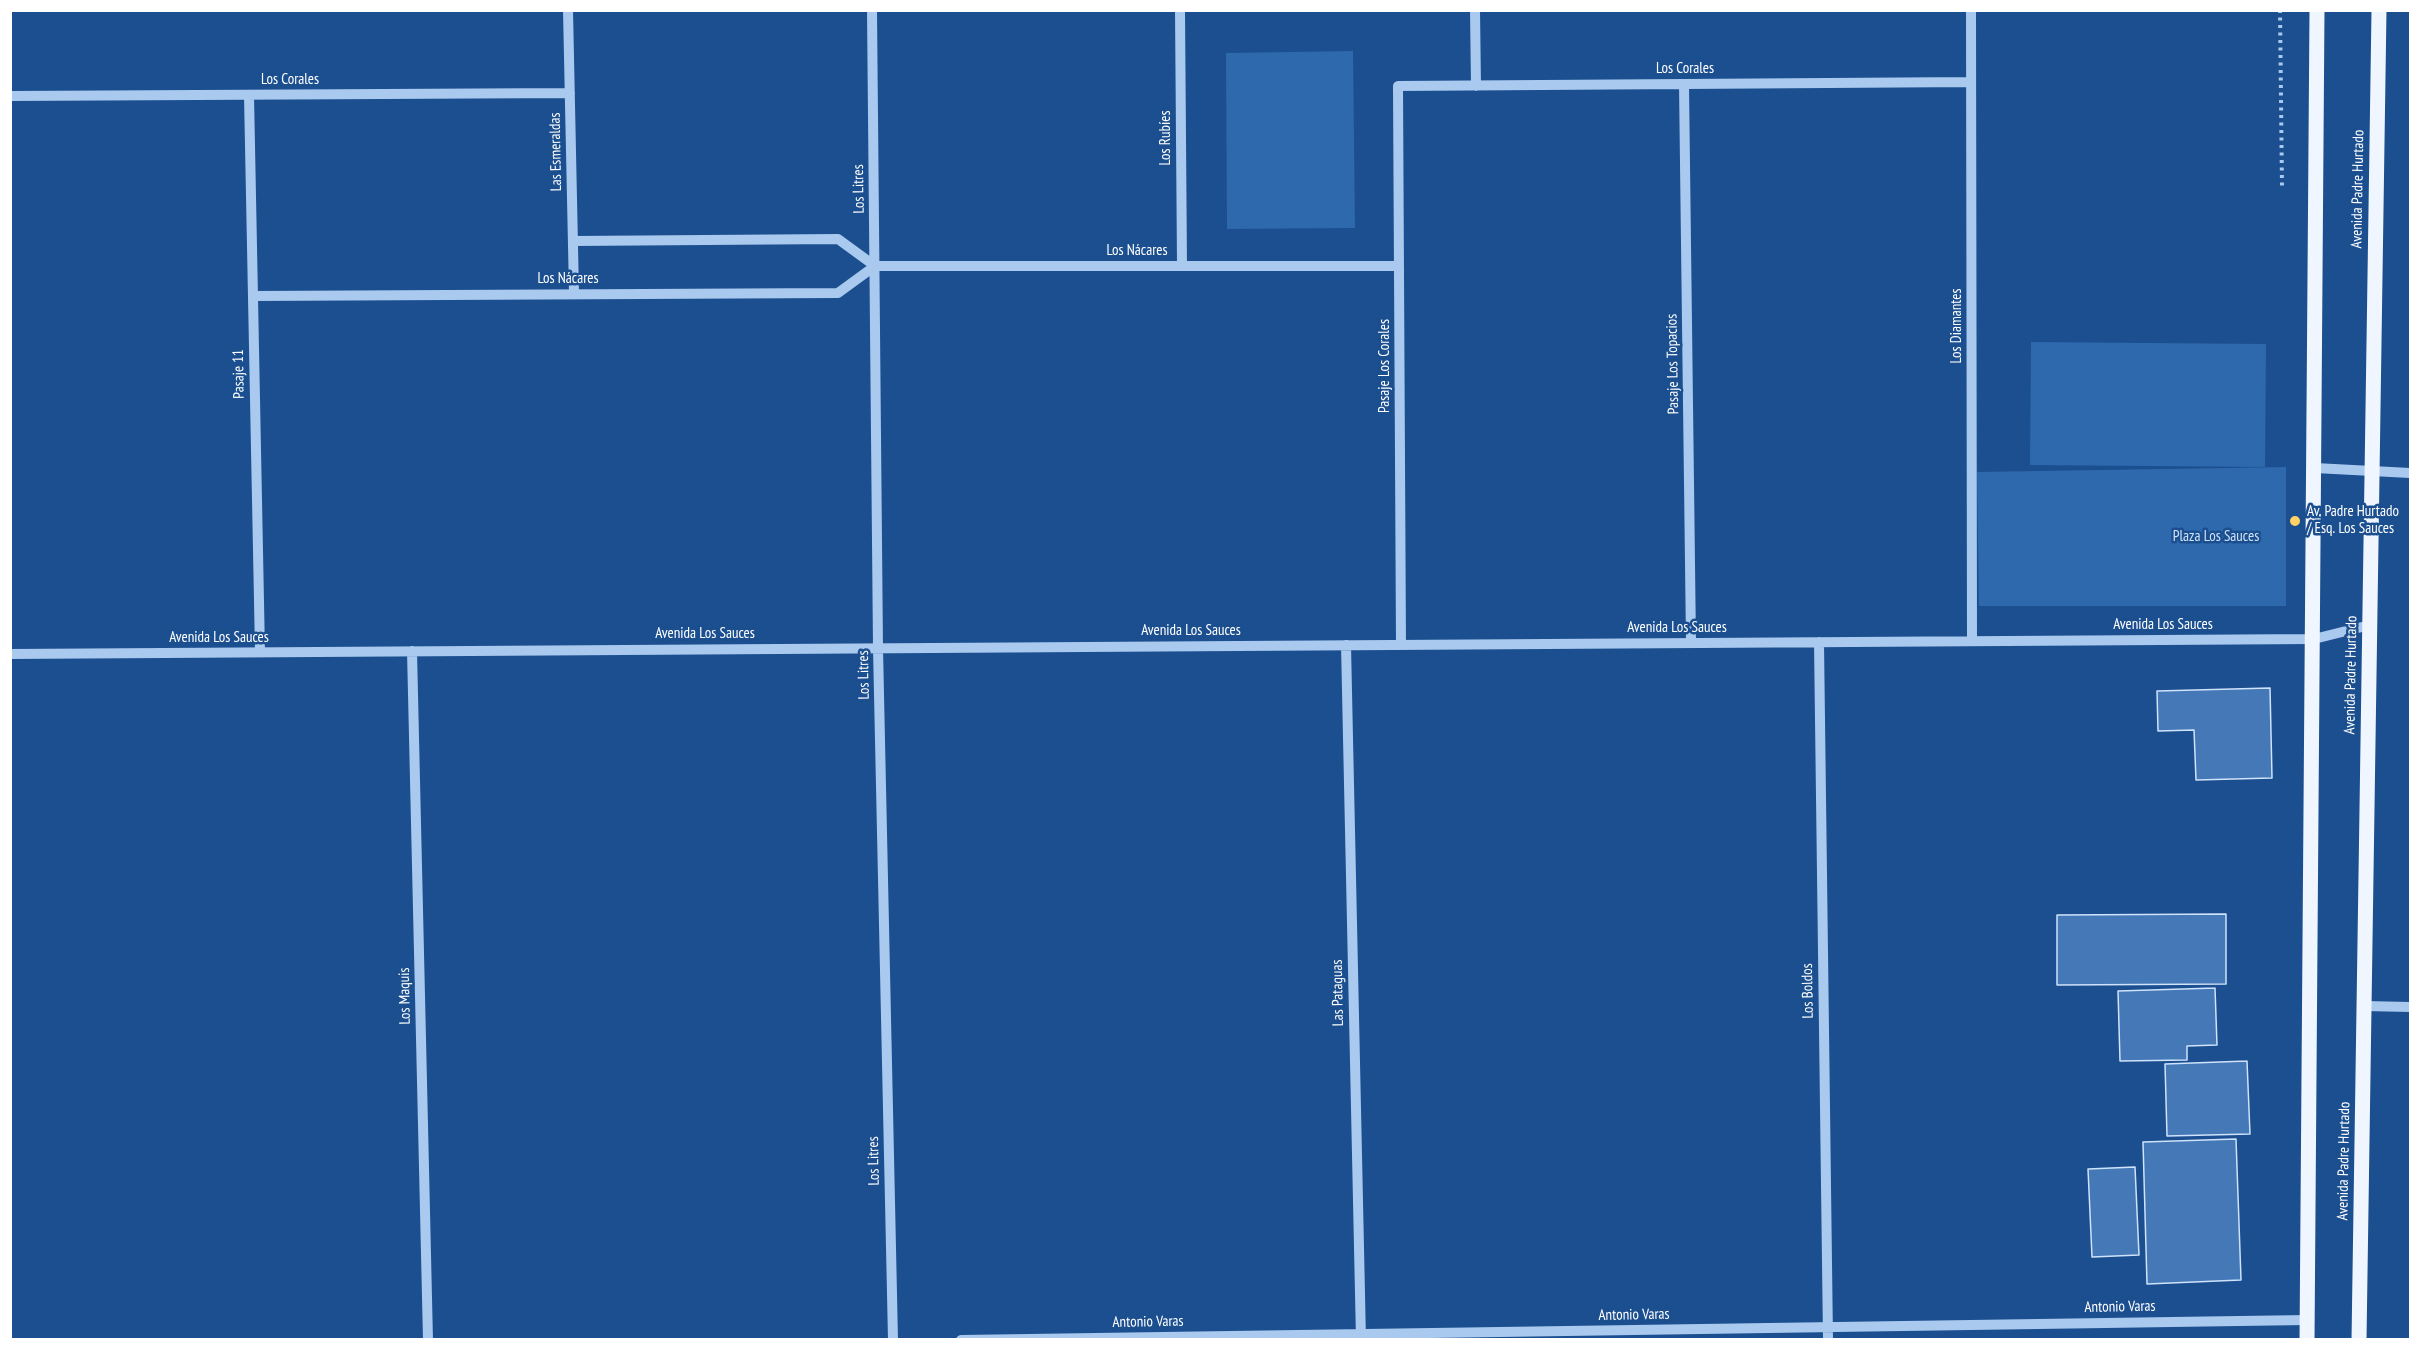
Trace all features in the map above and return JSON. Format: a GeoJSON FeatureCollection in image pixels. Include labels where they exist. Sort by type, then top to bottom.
{"type":"FeatureCollection","features":[{"type":"Feature","properties":{"kind":"main road"},"geometry":{"type":"LineString","coordinates":[[2307,1340],[2317,10]]}},
{"type":"Feature","properties":{"kind":"main road","name":"Avenida Padre Hurtado"},"geometry":{"type":"LineString","coordinates":[[2359,1340],[2379,10]]}},
{"type":"Feature","properties":{"kind":"street","name":"Las Esmeraldas"},"geometry":{"type":"LineString","coordinates":[[568,10],[574,294]]}},
{"type":"Feature","properties":{"kind":"street","name":"Los Litres"},"geometry":{"type":"LineString","coordinates":[[872,10],[878,648],[893,1340]]}},
{"type":"Feature","properties":{"kind":"street","name":"Los Rubíes"},"geometry":{"type":"LineString","coordinates":[[1180,10],[1182,266]]}},
{"type":"Feature","properties":{"kind":"street"},"geometry":{"type":"LineString","coordinates":[[1475,10],[1476,86]]}},
{"type":"Feature","properties":{"kind":"street","name":"Los Diamantes"},"geometry":{"type":"LineString","coordinates":[[1971,10],[1972,641]]}},
{"type":"Feature","properties":{"kind":"street","name":"Los Corales"},"geometry":{"type":"LineString","coordinates":[[1398,86],[1971,82]]}},
{"type":"Feature","properties":{"kind":"street","name":"Pasaje Los Topacios"},"geometry":{"type":"LineString","coordinates":[[1684,84],[1691,643]]}},
{"type":"Feature","properties":{"kind":"street","name":"Pasaje Los Corales"},"geometry":{"type":"LineString","coordinates":[[1398,86],[1401,645]]}},
{"type":"Feature","properties":{"kind":"street","name":"Los Corales"},"geometry":{"type":"LineString","coordinates":[[10,96],[570,93]]}},
{"type":"Feature","properties":{"kind":"street","name":"Pasaje 11"},"geometry":{"type":"LineString","coordinates":[[249,95],[260,652]]}},
{"type":"Feature","properties":{"kind":"street"},"geometry":{"type":"LineString","coordinates":[[573,241],[838,239],[875,266]]}},
{"type":"Feature","properties":{"kind":"street","name":"Los Nácares"},"geometry":{"type":"LineString","coordinates":[[253,296],[838,293],[875,266],[1399,266]]}},
{"type":"Feature","properties":{"kind":"street"},"geometry":{"type":"LineString","coordinates":[[2314,468],[2410,473]]}},
{"type":"Feature","properties":{"kind":"street","name":"Avenida Los Sauces"},"geometry":{"type":"LineString","coordinates":[[10,654],[2314,639],[2370,625]]}},
{"type":"Feature","properties":{"kind":"street","name":"Los Boldos"},"geometry":{"type":"LineString","coordinates":[[1819,642],[1828,1340]]}},
{"type":"Feature","properties":{"kind":"street","name":"Las Pataguas"},"geometry":{"type":"LineString","coordinates":[[1346,645],[1361,1337]]}},
{"type":"Feature","properties":{"kind":"street","name":"Los Maquis"},"geometry":{"type":"LineString","coordinates":[[412,651],[428,1340]]}},
{"type":"Feature","properties":{"kind":"street"},"geometry":{"type":"LineString","coordinates":[[2364,1006],[2410,1007]]}},
{"type":"Feature","properties":{"kind":"street","name":"Antonio Varas"},"geometry":{"type":"LineString","coordinates":[[962,1340],[1361,1337],[2307,1320]]}},
{"type":"Feature","properties":{"kind":"green space"},"geometry":{"type":"Polygon","coordinates":[[[1353,51],[1355,228],[1227,229],[1226,53],[1353,51]]]}},
{"type":"Feature","properties":{"kind":"green space"},"geometry":{"type":"Polygon","coordinates":[[[2031,342],[2266,344],[2265,467],[2030,465],[2031,342]]]}},
{"type":"Feature","properties":{"kind":"green space","name":"Plaza Los Sauces"},"geometry":{"type":"Polygon","coordinates":[[[2286,467],[2286,606],[1979,606],[1977,472],[2286,467]]]}},
{"type":"Feature","properties":{"kind":"building"},"geometry":{"type":"Polygon","coordinates":[[[2270,688],[2272,778],[2196,780],[2194,730],[2158,731],[2157,691],[2270,688]]]}},
{"type":"Feature","properties":{"kind":"building"},"geometry":{"type":"Polygon","coordinates":[[[2226,914],[2226,984],[2057,985],[2057,915],[2226,914]]]}},
{"type":"Feature","properties":{"kind":"building"},"geometry":{"type":"Polygon","coordinates":[[[2215,988],[2217,1045],[2187,1046],[2187,1060],[2120,1061],[2118,991],[2215,988]]]}},
{"type":"Feature","properties":{"kind":"building"},"geometry":{"type":"Polygon","coordinates":[[[2247,1061],[2250,1134],[2167,1136],[2165,1064],[2247,1061]]]}},
{"type":"Feature","properties":{"kind":"building"},"geometry":{"type":"Polygon","coordinates":[[[2236,1139],[2241,1280],[2147,1284],[2143,1142],[2236,1139]]]}},
{"type":"Feature","properties":{"kind":"building"},"geometry":{"type":"Polygon","coordinates":[[[2135,1167],[2139,1255],[2092,1257],[2088,1169],[2135,1167]]]}},
{"type":"Feature","properties":{"kind":"place","name":"Av. Padre Hurtado / Esq. Los Sauces"},"geometry":{"type":"Point","coordinates":[2295,521]}}]}
